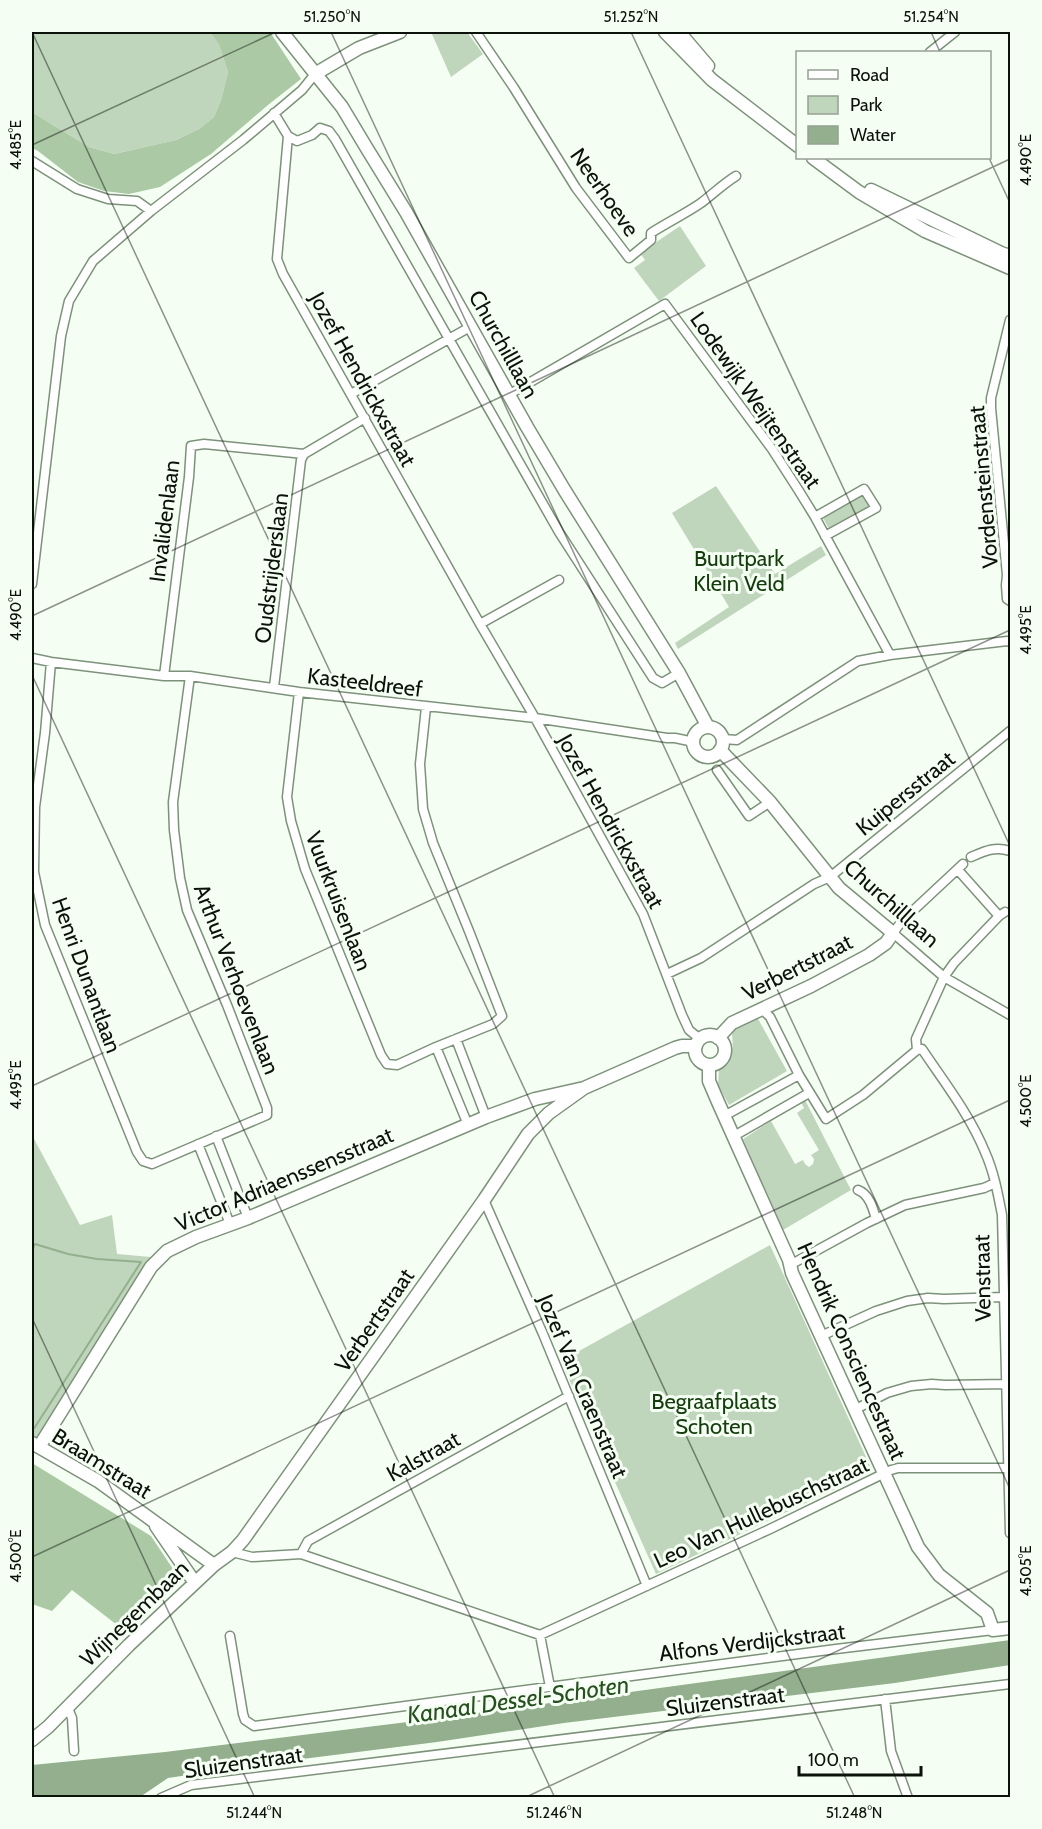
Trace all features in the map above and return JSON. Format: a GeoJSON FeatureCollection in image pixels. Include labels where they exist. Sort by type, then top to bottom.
{"type":"FeatureCollection","features":[{"type":"Feature","properties":{"kind":"street"},"geometry":{"type":"LineString","coordinates":[[32,584],[61,336],[69,301],[93,261],[151,211],[302,90],[315,74],[359,48],[400,32]]}},
{"type":"Feature","properties":{"kind":"street","name":"Neerhoeve"},"geometry":{"type":"LineString","coordinates":[[476,32],[576,188],[629,258],[651,240],[651,233],[681,216],[736,176]]}},
{"type":"Feature","properties":{"kind":"street"},"geometry":{"type":"LineString","coordinates":[[666,32],[712,80],[796,145]]}},
{"type":"Feature","properties":{"kind":"street"},"geometry":{"type":"LineString","coordinates":[[679,32],[735,96]]}},
{"type":"Feature","properties":{"kind":"street"},"geometry":{"type":"LineString","coordinates":[[931,51],[955,32]]}},
{"type":"Feature","properties":{"kind":"street","name":"Churchilllaan"},"geometry":{"type":"LineString","coordinates":[[287,34],[342,107],[406,212],[508,395],[679,673],[708,727]]}},
{"type":"Feature","properties":{"kind":"street"},"geometry":{"type":"LineString","coordinates":[[274,113],[288,136]]}},
{"type":"Feature","properties":{"kind":"street","name":"Churchilllaan"},"geometry":{"type":"LineString","coordinates":[[288,136],[297,141],[312,135],[320,128],[328,131],[335,139],[559,532],[653,678],[662,683],[679,673]]}},
{"type":"Feature","properties":{"kind":"street","name":"Jozef Hendrickxstraat"},"geometry":{"type":"LineString","coordinates":[[288,136],[277,259],[643,914],[689,1030],[698,1043]]}},
{"type":"Feature","properties":{"kind":"street"},"geometry":{"type":"LineString","coordinates":[[814,159],[859,192],[925,231],[1011,268]]}},
{"type":"Feature","properties":{"kind":"street"},"geometry":{"type":"LineString","coordinates":[[32,161],[77,189],[108,199],[137,201],[151,211]]}},
{"type":"Feature","properties":{"kind":"street"},"geometry":{"type":"LineString","coordinates":[[829,169],[962,235],[1011,256]]}},
{"type":"Feature","properties":{"kind":"street","name":"Lodewijk Weijtenstraat"},"geometry":{"type":"LineString","coordinates":[[508,395],[666,304],[772,449],[815,517],[890,655]]}},
{"type":"Feature","properties":{"kind":"street","name":"Vordensteinstraat"},"geometry":{"type":"LineString","coordinates":[[1011,320],[991,398],[1009,578],[1006,585],[1007,599],[1011,601]]}},
{"type":"Feature","properties":{"kind":"street"},"geometry":{"type":"LineString","coordinates":[[351,394],[470,327]]}},
{"type":"Feature","properties":{"kind":"street"},"geometry":{"type":"LineString","coordinates":[[304,454],[365,418]]}},
{"type":"Feature","properties":{"kind":"street","name":"Invalidenlaan"},"geometry":{"type":"LineString","coordinates":[[164,676],[191,446],[204,444],[304,454]]}},
{"type":"Feature","properties":{"kind":"street","name":"Oudstrijderslaan"},"geometry":{"type":"LineString","coordinates":[[274,687],[301,460],[304,454]]}},
{"type":"Feature","properties":{"kind":"street","name":"Lodewijk Weijtenstraat"},"geometry":{"type":"LineString","coordinates":[[815,517],[864,489],[876,508],[825,536]]}},
{"type":"Feature","properties":{"kind":"street"},"geometry":{"type":"LineString","coordinates":[[480,624],[559,580]]}},
{"type":"Feature","properties":{"kind":"street"},"geometry":{"type":"LineString","coordinates":[[722,744],[717,730],[708,727],[696,734],[694,742],[698,752],[712,756],[722,744],[737,740],[858,662],[890,655],[1011,642]]}},
{"type":"Feature","properties":{"kind":"street","name":"Kasteeldreef"},"geometry":{"type":"LineString","coordinates":[[32,658],[164,676],[190,676],[426,708],[535,718],[694,742]]}},
{"type":"Feature","properties":{"kind":"street","name":"Henri Dunantlaan"},"geometry":{"type":"LineString","coordinates":[[51,662],[45,733],[35,807],[34,872],[45,925],[137,1152],[143,1161],[152,1164],[267,1115]]}},
{"type":"Feature","properties":{"kind":"street","name":"Arthur Verhoevenlaan"},"geometry":{"type":"LineString","coordinates":[[190,676],[173,802],[180,878],[187,910],[227,1005],[267,1108],[267,1115]]}},
{"type":"Feature","properties":{"kind":"street","name":"Vuurkruisenlaan"},"geometry":{"type":"LineString","coordinates":[[299,692],[287,797],[291,821],[305,868],[381,1055],[387,1064],[397,1065],[493,1024],[502,1016],[433,843],[423,809],[420,764],[426,708]]}},
{"type":"Feature","properties":{"kind":"street","name":"Kuipersstraat"},"geometry":{"type":"LineString","coordinates":[[667,974],[701,958],[814,884],[830,877],[1011,732]]}},
{"type":"Feature","properties":{"kind":"street","name":"Churchilllaan"},"geometry":{"type":"LineString","coordinates":[[722,744],[839,888],[944,977],[1011,1015]]}},
{"type":"Feature","properties":{"kind":"street"},"geometry":{"type":"LineString","coordinates":[[717,770],[749,816],[770,802]]}},
{"type":"Feature","properties":{"kind":"street"},"geometry":{"type":"LineString","coordinates":[[971,857],[988,849],[1002,848],[1011,851]]}},
{"type":"Feature","properties":{"kind":"street"},"geometry":{"type":"LineString","coordinates":[[761,1008],[770,1017],[799,1076],[826,1119],[863,1095],[917,1050],[916,1039],[944,977],[954,963],[1002,914],[960,867],[902,921],[894,933]]}},
{"type":"Feature","properties":{"kind":"street","name":"Verbertstraat"},"geometry":{"type":"LineString","coordinates":[[536,1099],[584,1088],[675,1048],[698,1043],[709,1035],[718,1038],[732,1023],[811,986],[869,955],[886,943],[894,933]]}},
{"type":"Feature","properties":{"kind":"street"},"geometry":{"type":"LineString","coordinates":[[698,1043],[699,1061],[709,1065],[718,1063],[724,1055],[724,1045],[718,1038]]}},
{"type":"Feature","properties":{"kind":"street"},"geometry":{"type":"LineString","coordinates":[[456,1039],[486,1118]]}},
{"type":"Feature","properties":{"kind":"street"},"geometry":{"type":"LineString","coordinates":[[436,1047],[468,1125]]}},
{"type":"Feature","properties":{"kind":"street","name":"Venstraat"},"geometry":{"type":"LineString","coordinates":[[917,1050],[922,1049],[969,1120],[986,1152],[1002,1215],[1004,1297],[1007,1316],[1006,1384],[1011,1533]]}},
{"type":"Feature","properties":{"kind":"street","name":"Hendrik Consciencestraat"},"geometry":{"type":"LineString","coordinates":[[709,1065],[709,1081],[792,1273],[918,1547],[945,1581],[987,1613],[993,1630]]}},
{"type":"Feature","properties":{"kind":"street"},"geometry":{"type":"LineString","coordinates":[[724,1116],[799,1076]]}},
{"type":"Feature","properties":{"kind":"street","name":"Verbertstraat"},"geometry":{"type":"LineString","coordinates":[[232,1552],[251,1530],[528,1134],[549,1113],[584,1088]]}},
{"type":"Feature","properties":{"kind":"street"},"geometry":{"type":"LineString","coordinates":[[734,1136],[809,1093]]}},
{"type":"Feature","properties":{"kind":"street"},"geometry":{"type":"LineString","coordinates":[[536,1099],[549,1113]]}},
{"type":"Feature","properties":{"kind":"street","name":"Victor Adriaenssensstraat"},"geometry":{"type":"LineString","coordinates":[[35,1445],[152,1267],[167,1251],[196,1237],[248,1218],[468,1125],[536,1099]]}},
{"type":"Feature","properties":{"kind":"street"},"geometry":{"type":"LineString","coordinates":[[216,1136],[248,1218]]}},
{"type":"Feature","properties":{"kind":"street"},"geometry":{"type":"LineString","coordinates":[[198,1144],[230,1224]]}},
{"type":"Feature","properties":{"kind":"street"},"geometry":{"type":"LineString","coordinates":[[790,1265],[905,1205],[984,1188],[995,1183]]}},
{"type":"Feature","properties":{"kind":"street"},"geometry":{"type":"LineString","coordinates":[[858,1190],[862,1191],[870,1203],[876,1219]]}},
{"type":"Feature","properties":{"kind":"street","name":"Jozef Van Craenstraat"},"geometry":{"type":"LineString","coordinates":[[484,1200],[569,1396],[647,1586]]}},
{"type":"Feature","properties":{"kind":"street"},"geometry":{"type":"LineString","coordinates":[[821,1336],[876,1311],[907,1301],[928,1298],[1004,1297]]}},
{"type":"Feature","properties":{"kind":"street"},"geometry":{"type":"LineString","coordinates":[[854,1410],[887,1393],[911,1386],[1006,1384]]}},
{"type":"Feature","properties":{"kind":"street","name":"Kalstraat"},"geometry":{"type":"LineString","coordinates":[[301,1554],[308,1541],[569,1396]]}},
{"type":"Feature","properties":{"kind":"street","name":"Braamstraat"},"geometry":{"type":"LineString","coordinates":[[35,1445],[98,1481],[149,1518],[172,1540],[214,1565]]}},
{"type":"Feature","properties":{"kind":"street","name":"Leo Van Hullebuschstraat"},"geometry":{"type":"LineString","coordinates":[[540,1635],[898,1468],[1009,1468]]}},
{"type":"Feature","properties":{"kind":"street","name":"Braamstraat"},"geometry":{"type":"LineString","coordinates":[[172,1540],[195,1583]]}},
{"type":"Feature","properties":{"kind":"street"},"geometry":{"type":"LineString","coordinates":[[232,1552],[252,1557],[301,1554],[540,1635],[550,1687]]}},
{"type":"Feature","properties":{"kind":"street","name":"Wijnegembaan"},"geometry":{"type":"LineString","coordinates":[[32,1740],[68,1708],[129,1645],[214,1565],[232,1552]]}},
{"type":"Feature","properties":{"kind":"street"},"geometry":{"type":"LineString","coordinates":[[993,1630],[1011,1628]]}},
{"type":"Feature","properties":{"kind":"street","name":"Alfons Verdijckstraat"},"geometry":{"type":"LineString","coordinates":[[230,1636],[243,1714],[246,1720],[254,1726],[993,1630]]}},
{"type":"Feature","properties":{"kind":"street","name":"Sluizenstraat"},"geometry":{"type":"LineString","coordinates":[[161,1797],[191,1785],[1011,1684]]}},
{"type":"Feature","properties":{"kind":"street"},"geometry":{"type":"LineString","coordinates":[[885,1699],[891,1751],[908,1797]]}},
{"type":"Feature","properties":{"kind":"street"},"geometry":{"type":"LineString","coordinates":[[68,1708],[72,1718],[74,1751]]}},
{"type":"Feature","properties":{"kind":"green space"},"geometry":{"type":"Polygon","coordinates":[[[32,32],[210,32],[219,43],[228,72],[214,117],[199,129],[176,140],[114,154],[89,147],[32,112],[32,32]]]}},
{"type":"Feature","properties":{"kind":"green space"},"geometry":{"type":"Polygon","coordinates":[[[431,32],[467,32],[483,54],[451,77],[431,32]]]}},
{"type":"Feature","properties":{"kind":"green space"},"geometry":{"type":"Polygon","coordinates":[[[680,226],[706,266],[659,301],[634,268],[645,260],[640,253],[680,226]]]}},
{"type":"Feature","properties":{"kind":"green space","name":"Buurtpark Klein Veld"},"geometry":{"type":"Polygon","coordinates":[[[716,486],[775,574],[821,546],[826,555],[678,649],[675,643],[729,607],[672,513],[716,486]]]}},
{"type":"Feature","properties":{"kind":"green space"},"geometry":{"type":"Polygon","coordinates":[[[863,493],[870,506],[829,529],[822,516],[863,493]]]}},
{"type":"Feature","properties":{"kind":"green space"},"geometry":{"type":"Polygon","coordinates":[[[757,1017],[787,1071],[729,1105],[718,1085],[719,1069],[728,1061],[732,1053],[732,1031],[757,1017]]]}},
{"type":"Feature","properties":{"kind":"green space"},"geometry":{"type":"Polygon","coordinates":[[[805,1100],[851,1190],[783,1230],[743,1139],[771,1121],[795,1164],[803,1160],[809,1167],[813,1164],[814,1159],[811,1155],[819,1150],[797,1113],[804,1108],[801,1102],[805,1100]]]}},
{"type":"Feature","properties":{"kind":"green space"},"geometry":{"type":"Polygon","coordinates":[[[32,1135],[80,1225],[112,1215],[117,1254],[151,1257],[34,1443],[32,1441],[32,1135]]]}},
{"type":"Feature","properties":{"kind":"green space","name":"Begraafplaats Schoten"},"geometry":{"type":"Polygon","coordinates":[[[770,1245],[871,1468],[869,1473],[656,1574],[561,1361],[770,1245]]]}},
{"type":"Feature","properties":{"kind":"shaded area"},"geometry":{"type":"Polygon","coordinates":[[[210,32],[270,32],[301,79],[211,154],[160,187],[129,194],[104,191],[78,182],[32,148],[32,112],[89,147],[114,154],[176,140],[199,129],[214,117],[228,72],[219,44],[210,32]]]}},
{"type":"Feature","properties":{"kind":"shaded area"},"geometry":{"type":"Polygon","coordinates":[[[32,1463],[151,1536],[179,1578],[126,1632],[72,1590],[52,1611],[32,1604],[32,1463]]]}},
{"type":"Feature","properties":{"kind":"water"},"geometry":{"type":"Polygon","coordinates":[[[1010,1640],[1010,1665],[895,1683],[564,1723],[168,1778],[140,1797],[32,1797],[32,1765],[165,1752],[456,1716],[1010,1640]]]}},
{"type":"Feature","properties":{"kind":"waterway"},"geometry":{"type":"LineString","coordinates":[[32,1250],[35,1244],[68,1254],[97,1259],[141,1262],[32,1430]]}},
{"type":"Feature","properties":{"kind":"water label","name":"Kanaal Dessel-Schoten"},"geometry":{"type":"Point","coordinates":[518,1700]}}]}
